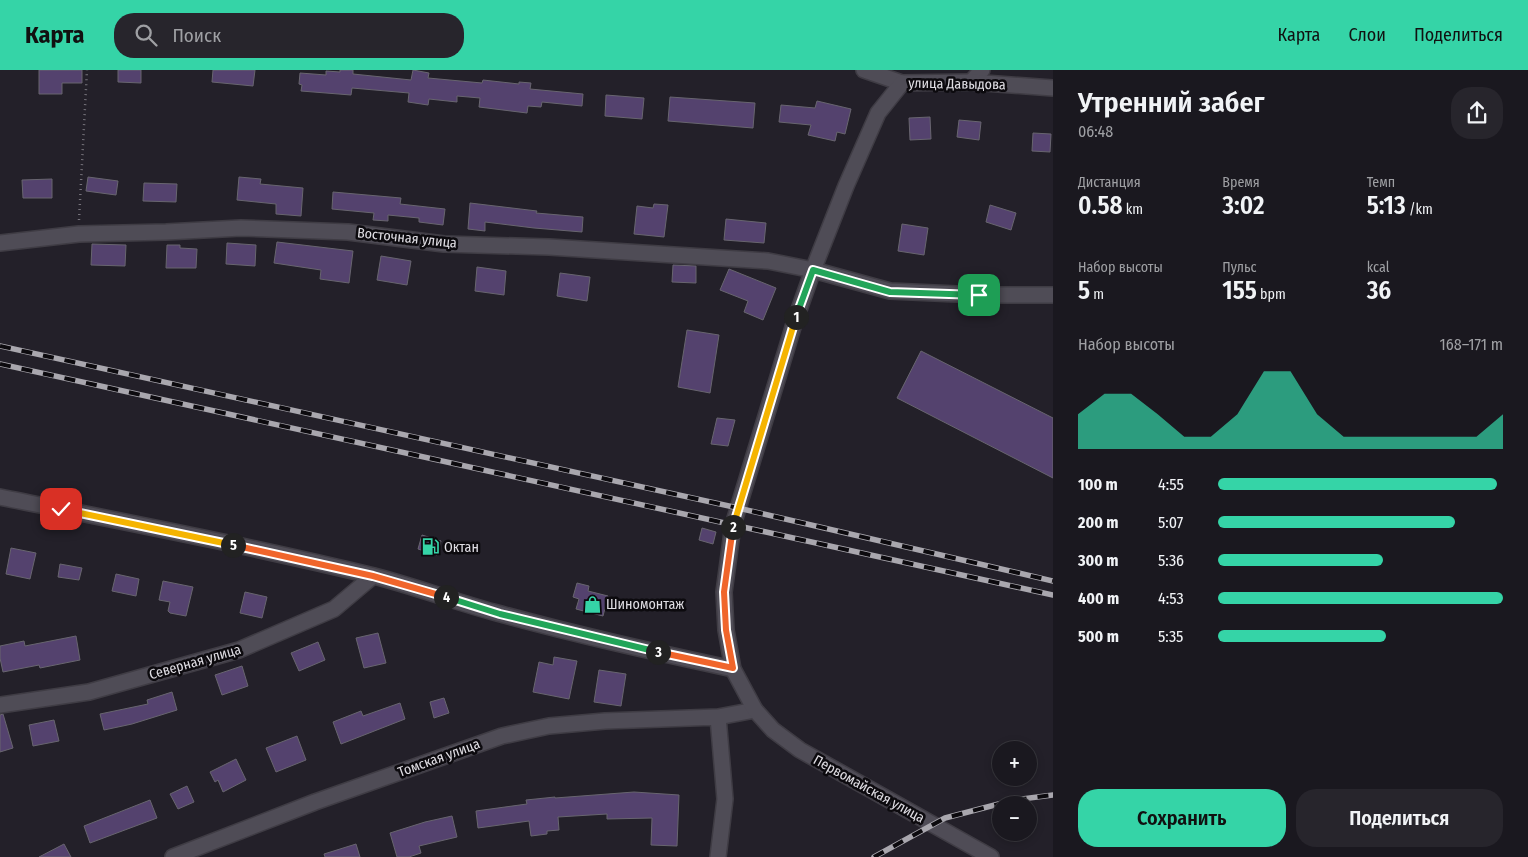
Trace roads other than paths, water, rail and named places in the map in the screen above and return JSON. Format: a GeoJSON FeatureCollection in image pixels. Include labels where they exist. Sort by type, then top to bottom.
{"type":"FeatureCollection","features":[{"type":"Feature","properties":{"kind":"street","name":"улица Давыдова"},"geometry":{"type":"LineString","coordinates":[[864,70],[902,82],[971,82],[1053,88]]}},
{"type":"Feature","properties":{"kind":"street"},"geometry":{"type":"LineString","coordinates":[[971,82],[982,70]]}},
{"type":"Feature","properties":{"kind":"street","name":"Первомайская улица"},"geometry":{"type":"LineString","coordinates":[[902,82],[878,113],[846,186],[794,324],[733,524],[724,592],[726,630],[733,668],[755,710],[773,730],[800,750],[991,857]]}},
{"type":"Feature","properties":{"kind":"street","name":"Восточная улица"},"geometry":{"type":"LineString","coordinates":[[0,243],[79,234],[241,228],[348,232],[444,244],[549,247],[768,261],[813,270],[890,292],[1053,295]]}},
{"type":"Feature","properties":{"kind":"street"},"geometry":{"type":"LineString","coordinates":[[0,497],[244,547],[373,576],[407,584],[500,614],[656,652],[733,668]]}},
{"type":"Feature","properties":{"kind":"street","name":"Северная улица"},"geometry":{"type":"LineString","coordinates":[[0,705],[89,692],[239,650],[334,609],[373,576]]}},
{"type":"Feature","properties":{"kind":"street"},"geometry":{"type":"LineString","coordinates":[[718,857],[725,799],[718,717],[755,710]]}},
{"type":"Feature","properties":{"kind":"street","name":"Томская улица"},"geometry":{"type":"LineString","coordinates":[[173,857],[315,802],[502,736],[549,726],[605,721],[718,717]]}},
{"type":"Feature","properties":{"kind":"railway"},"geometry":{"type":"LineString","coordinates":[[0,346],[738,508],[1053,581]]}},
{"type":"Feature","properties":{"kind":"railway"},"geometry":{"type":"LineString","coordinates":[[0,364],[1053,595]]}},
{"type":"Feature","properties":{"kind":"railway"},"geometry":{"type":"LineString","coordinates":[[874,857],[945,818],[1014,800],[1053,795]]}},
{"type":"Feature","properties":{"kind":"place","name":"Октан"},"geometry":{"type":"Point","coordinates":[430,547]}},
{"type":"Feature","properties":{"kind":"place","name":"Шиномонтаж"},"geometry":{"type":"Point","coordinates":[592,604]}}]}
